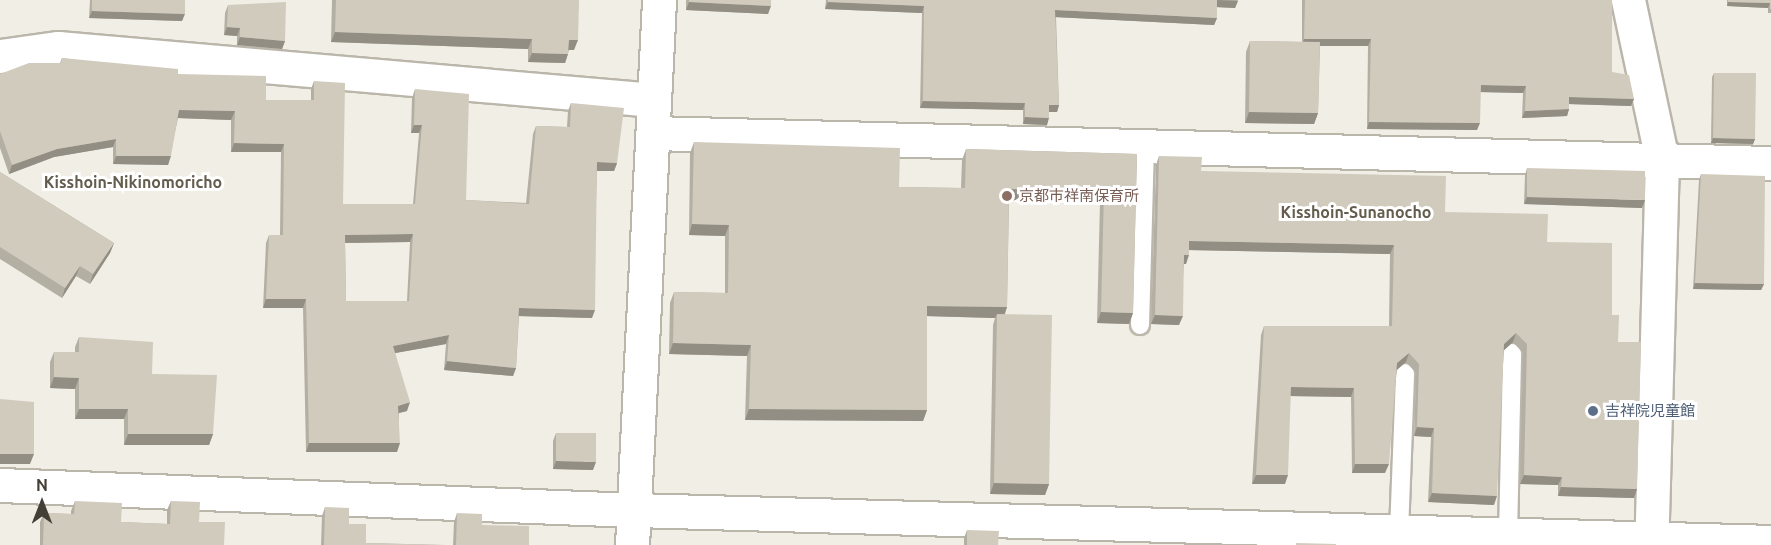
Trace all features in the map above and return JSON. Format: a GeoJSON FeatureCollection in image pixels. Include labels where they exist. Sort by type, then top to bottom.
{"type":"FeatureCollection","features":[{"type":"Feature","properties":{"kind":"street"},"geometry":{"type":"LineString","coordinates":[[632,545],[659,0]]}},
{"type":"Feature","properties":{"kind":"street"},"geometry":{"type":"LineString","coordinates":[[1628,0],[1662,160],[1651,542]]}},
{"type":"Feature","properties":{"kind":"street"},"geometry":{"type":"LineString","coordinates":[[0,56],[58,48],[654,100]]}},
{"type":"Feature","properties":{"kind":"street"},"geometry":{"type":"LineString","coordinates":[[653,133],[1771,163]]}},
{"type":"Feature","properties":{"kind":"street"},"geometry":{"type":"LineString","coordinates":[[0,484],[634,510],[1378,536],[1508,535],[1651,542],[1771,542]]}},
{"type":"Feature","properties":{"kind":"lane"},"geometry":{"type":"LineString","coordinates":[[1140,325],[1145,146]]}},
{"type":"Feature","properties":{"kind":"lane"},"geometry":{"type":"LineString","coordinates":[[1508,535],[1512,353]]}},
{"type":"Feature","properties":{"kind":"lane"},"geometry":{"type":"LineString","coordinates":[[1378,536],[1405,373]]}},
{"type":"Feature","properties":{"kind":"building"},"geometry":{"type":"Polygon","coordinates":[[[92,0],[185,0],[185,14],[92,11],[92,0]]]}},
{"type":"Feature","properties":{"kind":"building"},"geometry":{"type":"Polygon","coordinates":[[[336,0],[579,0],[578,40],[569,40],[568,54],[532,53],[532,39],[335,32],[336,0]]]}},
{"type":"Feature","properties":{"kind":"building"},"geometry":{"type":"Polygon","coordinates":[[[689,0],[771,0],[771,6],[689,2],[689,0]]]}},
{"type":"Feature","properties":{"kind":"building"},"geometry":{"type":"Polygon","coordinates":[[[828,0],[1217,0],[1217,18],[1055,10],[1059,105],[1049,105],[1049,118],[1025,117],[1025,103],[923,101],[924,6],[828,2],[828,0]]]}},
{"type":"Feature","properties":{"kind":"building"},"geometry":{"type":"Polygon","coordinates":[[[1305,0],[1612,0],[1612,72],[1629,75],[1634,99],[1569,97],[1569,109],[1525,111],[1526,86],[1481,85],[1480,123],[1369,122],[1371,39],[1304,39],[1305,0]]]}},
{"type":"Feature","properties":{"kind":"building"},"geometry":{"type":"Polygon","coordinates":[[[1728,0],[1771,0],[1771,9],[1770,3],[1728,2],[1728,0]]]}},
{"type":"Feature","properties":{"kind":"building"},"geometry":{"type":"Polygon","coordinates":[[[286,2],[285,41],[240,37],[240,28],[227,27],[228,5],[286,2]]]}},
{"type":"Feature","properties":{"kind":"building"},"geometry":{"type":"Polygon","coordinates":[[[1250,41],[1320,42],[1318,113],[1249,112],[1250,41]]]}},
{"type":"Feature","properties":{"kind":"building"},"geometry":{"type":"Polygon","coordinates":[[[62,58],[178,69],[178,74],[266,76],[266,100],[314,100],[314,81],[345,83],[343,204],[415,204],[422,125],[414,125],[415,89],[469,94],[466,200],[529,204],[536,126],[570,127],[571,103],[624,108],[617,163],[597,162],[595,310],[519,308],[516,368],[447,361],[449,335],[393,346],[410,402],[398,406],[400,443],[309,443],[306,299],[266,299],[269,235],[283,235],[284,144],[234,143],[235,111],[179,110],[171,156],[116,156],[116,139],[57,149],[12,165],[0,131],[0,74],[29,63],[61,63],[62,58]],[[413,234],[345,235],[346,301],[409,301],[413,234]]]}},
{"type":"Feature","properties":{"kind":"building"},"geometry":{"type":"Polygon","coordinates":[[[1714,73],[1756,73],[1755,139],[1713,138],[1714,73]]]}},
{"type":"Feature","properties":{"kind":"building"},"geometry":{"type":"Polygon","coordinates":[[[694,142],[900,148],[899,187],[965,188],[966,149],[1137,154],[1133,313],[1101,312],[1104,191],[1009,189],[1007,307],[927,306],[927,410],[749,409],[751,345],[673,343],[674,292],[728,293],[729,225],[692,224],[694,142]]]}},
{"type":"Feature","properties":{"kind":"building"},"geometry":{"type":"Polygon","coordinates":[[[1159,156],[1202,157],[1201,171],[1446,176],[1445,212],[1548,214],[1547,242],[1612,243],[1612,315],[1619,315],[1618,342],[1641,342],[1637,489],[1561,487],[1562,477],[1524,475],[1527,344],[1516,333],[1504,344],[1497,496],[1432,493],[1434,428],[1417,427],[1419,364],[1409,353],[1397,363],[1389,464],[1355,464],[1354,388],[1291,387],[1288,475],[1256,475],[1264,326],[1392,326],[1394,245],[1189,241],[1189,255],[1184,255],[1183,316],[1155,315],[1159,156]]]}},
{"type":"Feature","properties":{"kind":"building"},"geometry":{"type":"Polygon","coordinates":[[[1527,168],[1645,171],[1645,200],[1527,197],[1527,168]]]}},
{"type":"Feature","properties":{"kind":"building"},"geometry":{"type":"Polygon","coordinates":[[[0,172],[114,243],[93,274],[80,266],[65,288],[0,247],[0,172]]]}},
{"type":"Feature","properties":{"kind":"building"},"geometry":{"type":"Polygon","coordinates":[[[1701,174],[1765,176],[1764,284],[1695,283],[1701,174]]]}},
{"type":"Feature","properties":{"kind":"building"},"geometry":{"type":"Polygon","coordinates":[[[997,314],[1052,315],[1049,484],[994,483],[997,314]]]}},
{"type":"Feature","properties":{"kind":"building"},"geometry":{"type":"Polygon","coordinates":[[[79,337],[153,342],[152,374],[217,375],[213,434],[128,434],[128,409],[79,409],[79,378],[54,377],[54,352],[79,352],[79,337]]]}},
{"type":"Feature","properties":{"kind":"building"},"geometry":{"type":"Polygon","coordinates":[[[0,399],[34,402],[34,454],[0,454],[0,399]]]}},
{"type":"Feature","properties":{"kind":"building"},"geometry":{"type":"Polygon","coordinates":[[[556,433],[596,433],[596,462],[556,461],[556,433]]]}},
{"type":"Feature","properties":{"kind":"building"},"geometry":{"type":"Polygon","coordinates":[[[75,501],[122,503],[121,522],[170,524],[171,501],[200,502],[199,522],[225,522],[224,545],[43,545],[44,513],[74,514],[75,501]]]}},
{"type":"Feature","properties":{"kind":"building"},"geometry":{"type":"Polygon","coordinates":[[[325,507],[349,508],[349,524],[366,524],[366,543],[444,545],[324,545],[325,507]]]}},
{"type":"Feature","properties":{"kind":"building"},"geometry":{"type":"Polygon","coordinates":[[[457,513],[482,514],[482,525],[529,526],[529,545],[456,545],[457,513]]]}},
{"type":"Feature","properties":{"kind":"building"},"geometry":{"type":"Polygon","coordinates":[[[967,530],[999,531],[998,545],[967,545],[967,530]]]}},
{"type":"Feature","properties":{"kind":"building"},"geometry":{"type":"Polygon","coordinates":[[[1296,543],[1336,544],[1336,545],[1296,545],[1296,543]]]}},
{"type":"Feature","properties":{"kind":"place","name":"京都市祥南保育所"},"geometry":{"type":"Point","coordinates":[1007,196]}},
{"type":"Feature","properties":{"kind":"place","name":"吉祥院児童館"},"geometry":{"type":"Point","coordinates":[1593,411]}},
{"type":"Feature","properties":{"kind":"district","name":"Kisshoin-Nikinomoricho"},"geometry":{"type":"Point","coordinates":[133,182]}},
{"type":"Feature","properties":{"kind":"district","name":"Kisshoin-Sunanocho"},"geometry":{"type":"Point","coordinates":[1356,212]}}]}
